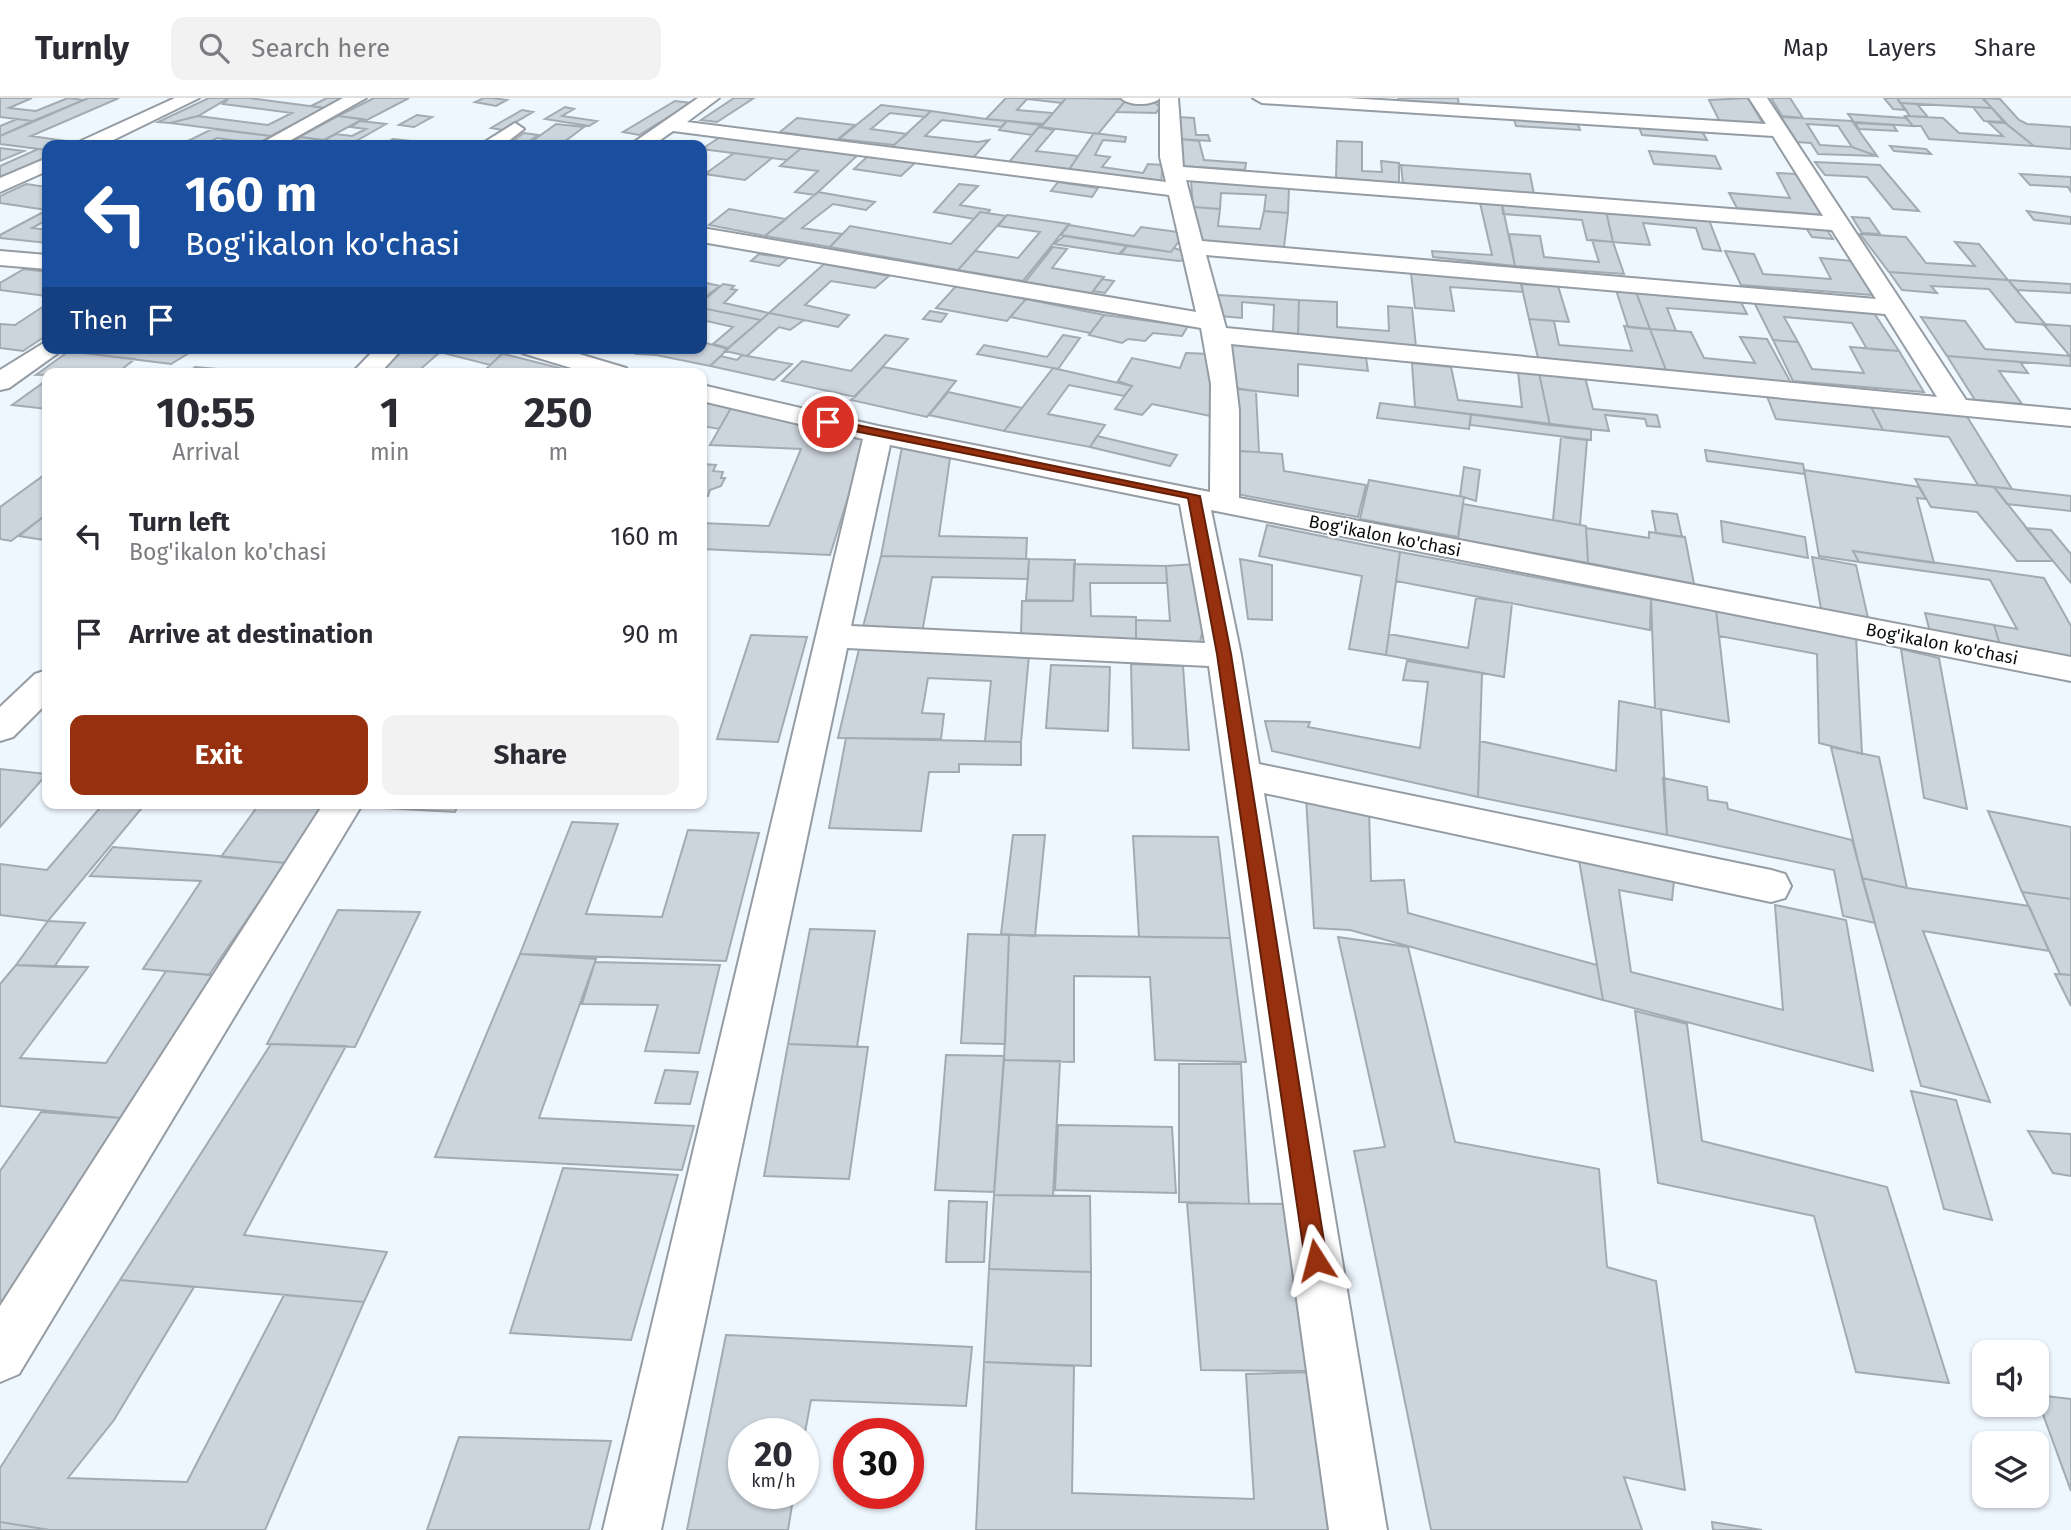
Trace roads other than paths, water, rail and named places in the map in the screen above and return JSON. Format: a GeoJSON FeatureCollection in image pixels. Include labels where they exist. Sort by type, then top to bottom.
{"type":"FeatureCollection","features":[{"type":"Feature","properties":{"kind":"street"},"geometry":{"type":"LineString","coordinates":[[99,140],[190,98]]}},
{"type":"Feature","properties":{"kind":"street"},"geometry":{"type":"LineString","coordinates":[[277,140],[357,98]]}},
{"type":"Feature","properties":{"kind":"street"},"geometry":{"type":"LineString","coordinates":[[648,140],[710,98]]}},
{"type":"Feature","properties":{"kind":"street"},"geometry":{"type":"LineString","coordinates":[[1130,98],[1151,98]]}},
{"type":"Feature","properties":{"kind":"street"},"geometry":{"type":"LineString","coordinates":[[1168,98],[1170,157],[1214,328],[1225,412],[1209,500],[1224,654],[1240,774],[1358,1530]]}},
{"type":"Feature","properties":{"kind":"street"},"geometry":{"type":"LineString","coordinates":[[1262,98],[1780,131]]}},
{"type":"Feature","properties":{"kind":"street"},"geometry":{"type":"LineString","coordinates":[[1758,98],[1957,407]]}},
{"type":"Feature","properties":{"kind":"street"},"geometry":{"type":"LineString","coordinates":[[670,125],[1177,182],[1839,224]]}},
{"type":"Feature","properties":{"kind":"street"},"geometry":{"type":"LineString","coordinates":[[498,140],[514,129]]}},
{"type":"Feature","properties":{"kind":"street"},"geometry":{"type":"LineString","coordinates":[[0,186],[42,166]]}},
{"type":"Feature","properties":{"kind":"street"},"geometry":{"type":"LineString","coordinates":[[707,236],[1214,328],[2071,418]]}},
{"type":"Feature","properties":{"kind":"street"},"geometry":{"type":"LineString","coordinates":[[1194,247],[1895,308]]}},
{"type":"Feature","properties":{"kind":"street"},"geometry":{"type":"LineString","coordinates":[[0,258],[42,262]]}},
{"type":"Feature","properties":{"kind":"street"},"geometry":{"type":"LineString","coordinates":[[0,382],[42,353]]}},
{"type":"Feature","properties":{"kind":"street"},"geometry":{"type":"LineString","coordinates":[[370,368],[385,354]]}},
{"type":"Feature","properties":{"kind":"street"},"geometry":{"type":"LineString","coordinates":[[552,354],[600,368]]}},
{"type":"Feature","properties":{"kind":"street","name":"Bog'ikalon ko'chasi"},"geometry":{"type":"LineString","coordinates":[[707,394],[878,434],[2071,669]]}},
{"type":"Feature","properties":{"kind":"street"},"geometry":{"type":"LineString","coordinates":[[632,1530],[878,434]]}},
{"type":"Feature","properties":{"kind":"street"},"geometry":{"type":"LineString","coordinates":[[831,636],[1224,654]]}},
{"type":"Feature","properties":{"kind":"street"},"geometry":{"type":"LineString","coordinates":[[0,728],[42,687]]}},
{"type":"Feature","properties":{"kind":"street"},"geometry":{"type":"LineString","coordinates":[[1240,774],[1771,886]]}},
{"type":"Feature","properties":{"kind":"street"},"geometry":{"type":"LineString","coordinates":[[0,1355],[340,809]]}}]}
